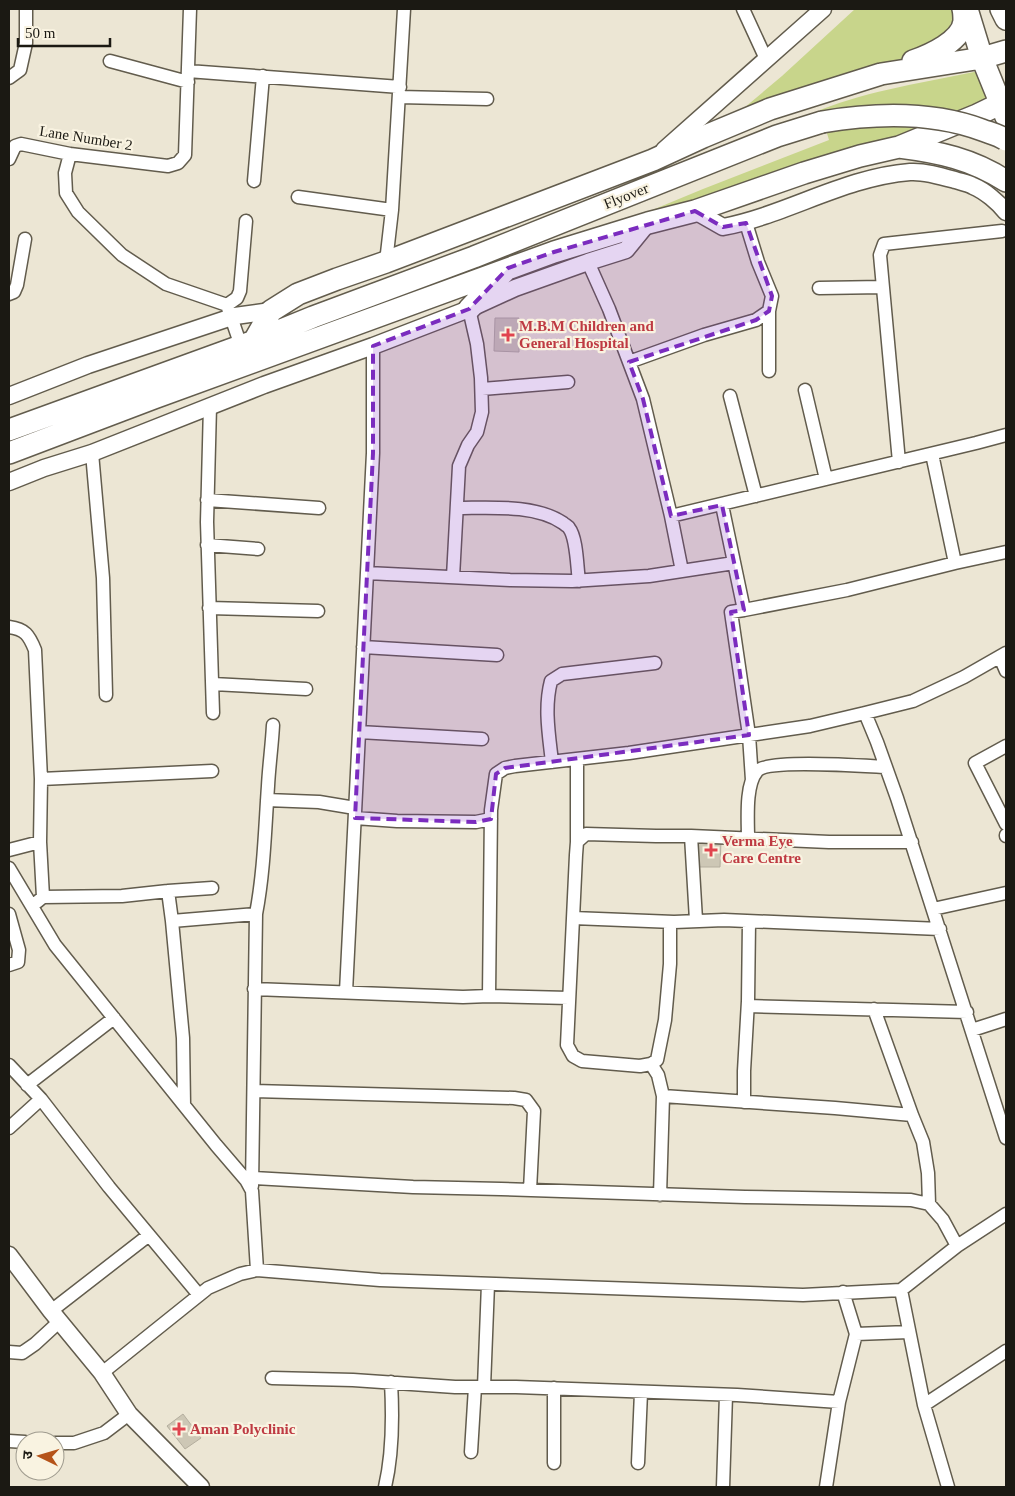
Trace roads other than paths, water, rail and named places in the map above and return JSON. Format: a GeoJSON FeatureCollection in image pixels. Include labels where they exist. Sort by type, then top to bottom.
{"type":"FeatureCollection","features":[{"type":"Feature","properties":{"kind":"highway"},"geometry":{"type":"LineString","coordinates":[[9,453],[554,252],[648,223],[695,211],[804,172],[899,147],[977,115],[1004,107],[982,58],[965,9]]}},
{"type":"Feature","properties":{"kind":"highway"},"geometry":{"type":"LineString","coordinates":[[247,343],[271,310],[298,294],[653,160],[770,109],[880,74],[927,56],[956,38],[964,22],[965,9]]}},
{"type":"Feature","properties":{"kind":"highway"},"geometry":{"type":"LineString","coordinates":[[1002,9],[1006,19]]}},
{"type":"Feature","properties":{"kind":"highway"},"geometry":{"type":"LineString","coordinates":[[880,74],[982,58],[1006,51]]}},
{"type":"Feature","properties":{"kind":"highway","name":"Flyover"},"geometry":{"type":"LineString","coordinates":[[9,430],[247,343],[474,257],[777,136],[822,122],[876,115],[910,116],[972,126],[1006,140]]}},
{"type":"Feature","properties":{"kind":"highway"},"geometry":{"type":"LineString","coordinates":[[899,147],[963,159],[1006,181]]}},
{"type":"Feature","properties":{"kind":"highway"},"geometry":{"type":"LineString","coordinates":[[469,308],[508,268]]}},
{"type":"Feature","properties":{"kind":"street"},"geometry":{"type":"LineString","coordinates":[[9,78],[20,70],[26,43],[26,9]]}},
{"type":"Feature","properties":{"kind":"street"},"geometry":{"type":"LineString","coordinates":[[188,77],[190,9]]}},
{"type":"Feature","properties":{"kind":"street"},"geometry":{"type":"LineString","coordinates":[[386,262],[392,210],[404,9]]}},
{"type":"Feature","properties":{"kind":"street"},"geometry":{"type":"LineString","coordinates":[[743,9],[766,59]]}},
{"type":"Feature","properties":{"kind":"street"},"geometry":{"type":"LineString","coordinates":[[653,160],[823,9]]}},
{"type":"Feature","properties":{"kind":"street"},"geometry":{"type":"LineString","coordinates":[[110,61],[188,77],[263,76],[400,92],[487,99]]}},
{"type":"Feature","properties":{"kind":"street"},"geometry":{"type":"LineString","coordinates":[[254,181],[263,76]]}},
{"type":"Feature","properties":{"kind":"street","name":"Lane Number 2"},"geometry":{"type":"LineString","coordinates":[[9,159],[14,146],[22,144],[70,154],[168,166],[178,163],[185,155],[188,77]]}},
{"type":"Feature","properties":{"kind":"street"},"geometry":{"type":"LineString","coordinates":[[70,154],[65,173],[66,193],[78,212],[122,255],[166,284],[229,311],[247,343]]}},
{"type":"Feature","properties":{"kind":"street"},"geometry":{"type":"LineString","coordinates":[[695,211],[723,227],[746,223],[879,177],[912,172],[943,176],[973,186],[990,197],[1006,212]]}},
{"type":"Feature","properties":{"kind":"street"},"geometry":{"type":"LineString","coordinates":[[298,197],[392,210]]}},
{"type":"Feature","properties":{"kind":"street"},"geometry":{"type":"LineString","coordinates":[[229,311],[240,291],[246,221]]}},
{"type":"Feature","properties":{"kind":"street"},"geometry":{"type":"LineString","coordinates":[[9,482],[44,468],[92,453],[264,385],[373,346],[515,288],[626,250],[648,223]]}},
{"type":"Feature","properties":{"kind":"street"},"geometry":{"type":"LineString","coordinates":[[746,223],[758,262],[772,296],[769,311],[769,371]]}},
{"type":"Feature","properties":{"kind":"street"},"geometry":{"type":"LineString","coordinates":[[899,462],[880,255],[884,244],[1002,231]]}},
{"type":"Feature","properties":{"kind":"street"},"geometry":{"type":"LineString","coordinates":[[9,294],[14,292],[17,285],[25,239]]}},
{"type":"Feature","properties":{"kind":"street"},"geometry":{"type":"LineString","coordinates":[[588,262],[609,309],[643,399],[682,571]]}},
{"type":"Feature","properties":{"kind":"street"},"geometry":{"type":"LineString","coordinates":[[819,288],[883,288]]}},
{"type":"Feature","properties":{"kind":"street"},"geometry":{"type":"LineString","coordinates":[[453,577],[459,466],[468,445],[477,432],[482,412],[482,389],[477,344],[469,308]]}},
{"type":"Feature","properties":{"kind":"street"},"geometry":{"type":"LineString","coordinates":[[9,396],[229,311],[271,310]]}},
{"type":"Feature","properties":{"kind":"street"},"geometry":{"type":"LineString","coordinates":[[629,362],[756,320],[769,311]]}},
{"type":"Feature","properties":{"kind":"street"},"geometry":{"type":"LineString","coordinates":[[346,992],[373,453],[373,346]]}},
{"type":"Feature","properties":{"kind":"street"},"geometry":{"type":"LineString","coordinates":[[482,389],[568,382]]}},
{"type":"Feature","properties":{"kind":"street"},"geometry":{"type":"LineString","coordinates":[[805,390],[826,479]]}},
{"type":"Feature","properties":{"kind":"street"},"geometry":{"type":"LineString","coordinates":[[730,396],[756,496]]}},
{"type":"Feature","properties":{"kind":"street"},"geometry":{"type":"LineString","coordinates":[[210,406],[207,545],[213,713]]}},
{"type":"Feature","properties":{"kind":"street"},"geometry":{"type":"LineString","coordinates":[[671,516],[1006,435]]}},
{"type":"Feature","properties":{"kind":"street"},"geometry":{"type":"LineString","coordinates":[[92,453],[104,578],[106,695]]}},
{"type":"Feature","properties":{"kind":"street"},"geometry":{"type":"LineString","coordinates":[[932,454],[955,563]]}},
{"type":"Feature","properties":{"kind":"street"},"geometry":{"type":"LineString","coordinates":[[207,500],[319,508]]}},
{"type":"Feature","properties":{"kind":"street"},"geometry":{"type":"LineString","coordinates":[[722,505],[744,610]]}},
{"type":"Feature","properties":{"kind":"street"},"geometry":{"type":"LineString","coordinates":[[457,508],[499,508],[536,512],[554,517],[569,528],[575,545],[579,581]]}},
{"type":"Feature","properties":{"kind":"street"},"geometry":{"type":"LineString","coordinates":[[207,545],[258,549]]}},
{"type":"Feature","properties":{"kind":"street"},"geometry":{"type":"LineString","coordinates":[[748,838],[752,780],[750,735],[731,612],[847,590],[1006,552]]}},
{"type":"Feature","properties":{"kind":"street"},"geometry":{"type":"LineString","coordinates":[[367,573],[510,580],[579,581],[649,576],[734,562]]}},
{"type":"Feature","properties":{"kind":"street"},"geometry":{"type":"LineString","coordinates":[[209,608],[318,611]]}},
{"type":"Feature","properties":{"kind":"street"},"geometry":{"type":"LineString","coordinates":[[9,627],[19,629],[30,637],[35,650],[41,779],[40,842],[43,896]]}},
{"type":"Feature","properties":{"kind":"street"},"geometry":{"type":"LineString","coordinates":[[363,647],[497,655]]}},
{"type":"Feature","properties":{"kind":"street"},"geometry":{"type":"LineString","coordinates":[[489,996],[491,810],[496,774],[505,768],[629,753],[810,726],[913,701],[964,678],[1003,655],[1006,671]]}},
{"type":"Feature","properties":{"kind":"street"},"geometry":{"type":"LineString","coordinates":[[552,762],[547,716],[548,694],[551,681],[562,674],[655,663]]}},
{"type":"Feature","properties":{"kind":"street"},"geometry":{"type":"LineString","coordinates":[[213,684],[306,689]]}},
{"type":"Feature","properties":{"kind":"street"},"geometry":{"type":"LineString","coordinates":[[865,714],[912,842],[1006,1138]]}},
{"type":"Feature","properties":{"kind":"street"},"geometry":{"type":"LineString","coordinates":[[257,1270],[252,1192],[256,914],[260,894],[273,725]]}},
{"type":"Feature","properties":{"kind":"street"},"geometry":{"type":"LineString","coordinates":[[359,732],[482,739]]}},
{"type":"Feature","properties":{"kind":"street"},"geometry":{"type":"LineString","coordinates":[[1006,746],[975,763],[1006,824]]}},
{"type":"Feature","properties":{"kind":"street"},"geometry":{"type":"LineString","coordinates":[[577,759],[577,842],[567,1045],[573,1056],[582,1061],[640,1066],[651,1064],[657,1060],[666,1020],[670,964],[670,922]]}},
{"type":"Feature","properties":{"kind":"street"},"geometry":{"type":"LineString","coordinates":[[752,780],[758,770],[766,766],[788,764],[886,767]]}},
{"type":"Feature","properties":{"kind":"street"},"geometry":{"type":"LineString","coordinates":[[41,779],[212,771]]}},
{"type":"Feature","properties":{"kind":"street"},"geometry":{"type":"LineString","coordinates":[[267,800],[319,802],[355,813],[397,821],[476,822],[491,819]]}},
{"type":"Feature","properties":{"kind":"street"},"geometry":{"type":"LineString","coordinates":[[577,842],[586,834],[829,842],[912,842]]}},
{"type":"Feature","properties":{"kind":"street"},"geometry":{"type":"LineString","coordinates":[[692,836],[696,920]]}},
{"type":"Feature","properties":{"kind":"street"},"geometry":{"type":"LineString","coordinates":[[9,850],[40,842]]}},
{"type":"Feature","properties":{"kind":"street"},"geometry":{"type":"LineString","coordinates":[[9,868],[55,945],[246,1180],[252,1192]]}},
{"type":"Feature","properties":{"kind":"street"},"geometry":{"type":"LineString","coordinates":[[31,907],[43,896],[122,896],[168,890],[212,888]]}},
{"type":"Feature","properties":{"kind":"street"},"geometry":{"type":"LineString","coordinates":[[168,890],[183,1038],[184,1105]]}},
{"type":"Feature","properties":{"kind":"street"},"geometry":{"type":"LineString","coordinates":[[933,909],[1006,893]]}},
{"type":"Feature","properties":{"kind":"street"},"geometry":{"type":"LineString","coordinates":[[9,914],[19,950],[18,962],[9,965]]}},
{"type":"Feature","properties":{"kind":"street"},"geometry":{"type":"LineString","coordinates":[[172,921],[256,914]]}},
{"type":"Feature","properties":{"kind":"street"},"geometry":{"type":"LineString","coordinates":[[573,918],[670,922],[696,920],[940,929]]}},
{"type":"Feature","properties":{"kind":"street"},"geometry":{"type":"LineString","coordinates":[[744,1102],[749,922]]}},
{"type":"Feature","properties":{"kind":"street"},"geometry":{"type":"LineString","coordinates":[[254,989],[463,997],[570,998]]}},
{"type":"Feature","properties":{"kind":"street"},"geometry":{"type":"LineString","coordinates":[[748,1006],[967,1012]]}},
{"type":"Feature","properties":{"kind":"street"},"geometry":{"type":"LineString","coordinates":[[874,1009],[923,1142],[928,1173],[929,1204]]}},
{"type":"Feature","properties":{"kind":"street"},"geometry":{"type":"LineString","coordinates":[[27,1085],[114,1018]]}},
{"type":"Feature","properties":{"kind":"street"},"geometry":{"type":"LineString","coordinates":[[972,1030],[1006,1019]]}},
{"type":"Feature","properties":{"kind":"street"},"geometry":{"type":"LineString","coordinates":[[651,1064],[658,1075],[663,1096],[660,1195]]}},
{"type":"Feature","properties":{"kind":"street"},"geometry":{"type":"LineString","coordinates":[[9,1065],[41,1099],[110,1187],[199,1295]]}},
{"type":"Feature","properties":{"kind":"street"},"geometry":{"type":"LineString","coordinates":[[254,1090],[514,1098],[526,1100],[534,1111],[530,1190]]}},
{"type":"Feature","properties":{"kind":"street"},"geometry":{"type":"LineString","coordinates":[[663,1096],[912,1115]]}},
{"type":"Feature","properties":{"kind":"street"},"geometry":{"type":"LineString","coordinates":[[9,1128],[41,1099]]}},
{"type":"Feature","properties":{"kind":"street"},"geometry":{"type":"LineString","coordinates":[[252,1178],[404,1187],[911,1200],[929,1204],[944,1220],[957,1246]]}},
{"type":"Feature","properties":{"kind":"street"},"geometry":{"type":"LineString","coordinates":[[102,1373],[208,1288],[240,1274],[257,1270],[380,1280],[803,1295],[901,1290],[957,1246],[1006,1214]]}},
{"type":"Feature","properties":{"kind":"street"},"geometry":{"type":"LineString","coordinates":[[9,1352],[22,1353],[35,1344],[55,1316],[149,1235]]}},
{"type":"Feature","properties":{"kind":"street"},"geometry":{"type":"LineString","coordinates":[[9,1255],[55,1316],[102,1373],[129,1414],[194,1486]]}},
{"type":"Feature","properties":{"kind":"street"},"geometry":{"type":"LineString","coordinates":[[471,1452],[480,1387],[488,1284]]}},
{"type":"Feature","properties":{"kind":"street"},"geometry":{"type":"LineString","coordinates":[[901,1290],[924,1405],[948,1487]]}},
{"type":"Feature","properties":{"kind":"street"},"geometry":{"type":"LineString","coordinates":[[826,1487],[839,1402],[856,1334],[843,1292]]}},
{"type":"Feature","properties":{"kind":"street"},"geometry":{"type":"LineString","coordinates":[[856,1334],[909,1332]]}},
{"type":"Feature","properties":{"kind":"street"},"geometry":{"type":"LineString","coordinates":[[924,1405],[1006,1351]]}},
{"type":"Feature","properties":{"kind":"street"},"geometry":{"type":"LineString","coordinates":[[272,1378],[353,1380],[455,1387],[554,1388],[726,1395],[839,1402]]}},
{"type":"Feature","properties":{"kind":"street"},"geometry":{"type":"LineString","coordinates":[[385,1487],[389,1470],[393,1415],[391,1382]]}},
{"type":"Feature","properties":{"kind":"street"},"geometry":{"type":"LineString","coordinates":[[554,1388],[554,1463]]}},
{"type":"Feature","properties":{"kind":"street"},"geometry":{"type":"LineString","coordinates":[[638,1463],[641,1392]]}},
{"type":"Feature","properties":{"kind":"street"},"geometry":{"type":"LineString","coordinates":[[724,1487],[726,1395]]}},
{"type":"Feature","properties":{"kind":"street"},"geometry":{"type":"LineString","coordinates":[[65,1443],[74,1443],[104,1433],[129,1414]]}},
{"type":"Feature","properties":{"kind":"place","name":"M.B.M Children and General Hospital"},"geometry":{"type":"Point","coordinates":[508,335]}},
{"type":"Feature","properties":{"kind":"place","name":"Verma Eye Care Centre"},"geometry":{"type":"Point","coordinates":[711,850]}},
{"type":"Feature","properties":{"kind":"place","name":"Aman Polyclinic"},"geometry":{"type":"Point","coordinates":[179,1429]}}]}
